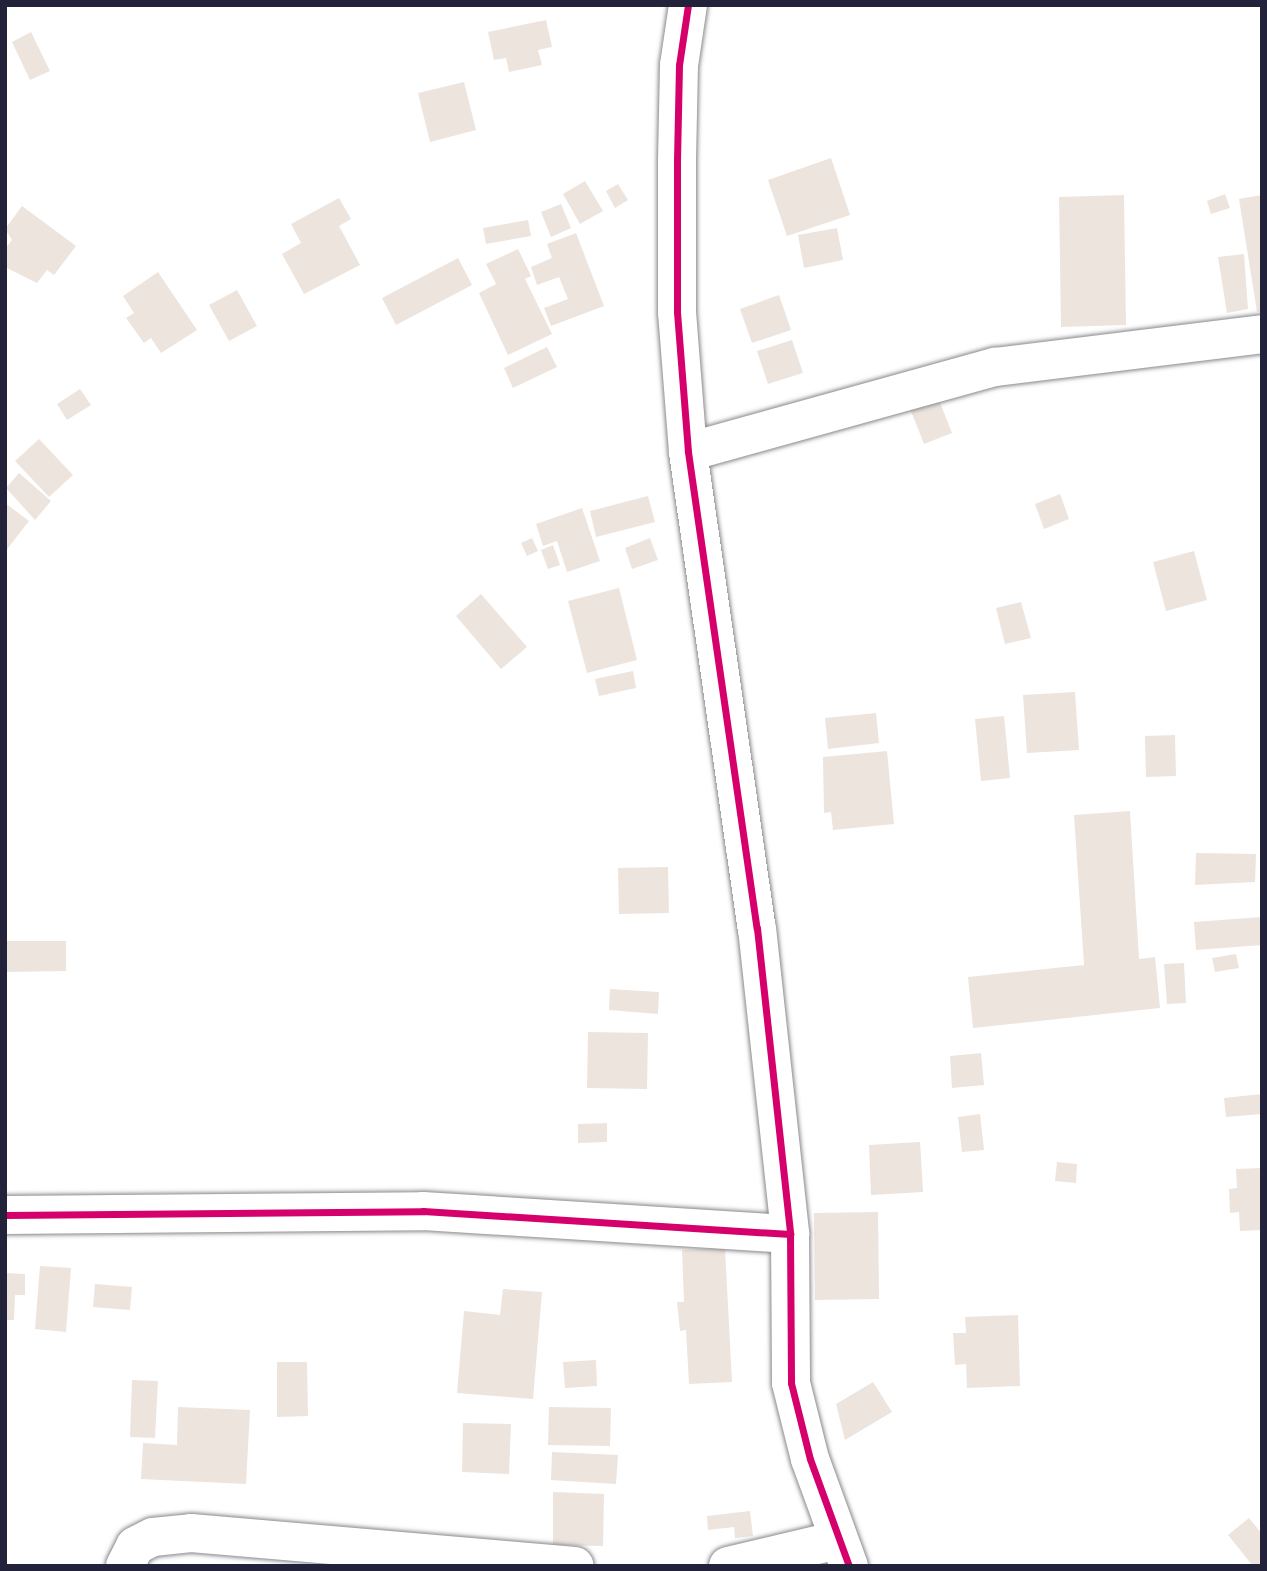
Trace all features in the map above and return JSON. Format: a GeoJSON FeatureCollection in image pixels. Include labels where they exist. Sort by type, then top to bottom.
{"type":"FeatureCollection","features":[{"type":"Feature","properties":{"kind":"street"},"geometry":{"type":"LineString","coordinates":[[688,5],[679,65],[677,174],[677,312],[688,452],[757,928],[790,1234],[791,1383],[843,1553],[728,1566]]}},
{"type":"Feature","properties":{"kind":"street"},"geometry":{"type":"LineString","coordinates":[[688,452],[995,367],[1262,334]]}},
{"type":"Feature","properties":{"kind":"street"},"geometry":{"type":"LineString","coordinates":[[5,1215],[423,1211],[790,1234]]}},
{"type":"Feature","properties":{"kind":"street"},"geometry":{"type":"LineString","coordinates":[[125,1566],[135,1546],[144,1541],[191,1533],[575,1566]]}},
{"type":"Feature","properties":{"kind":"building"},"geometry":{"type":"Polygon","coordinates":[[[546,20],[552,47],[538,50],[542,65],[509,72],[506,58],[494,60],[488,32],[546,20]]]}},
{"type":"Feature","properties":{"kind":"building"},"geometry":{"type":"Polygon","coordinates":[[[31,32],[50,71],[30,80],[12,42],[31,32]]]}},
{"type":"Feature","properties":{"kind":"building"},"geometry":{"type":"Polygon","coordinates":[[[464,82],[476,130],[430,142],[418,93],[464,82]]]}},
{"type":"Feature","properties":{"kind":"building"},"geometry":{"type":"Polygon","coordinates":[[[831,158],[850,215],[787,236],[768,180],[831,158]]]}},
{"type":"Feature","properties":{"kind":"building"},"geometry":{"type":"Polygon","coordinates":[[[585,181],[603,211],[580,224],[563,194],[585,181]]]}},
{"type":"Feature","properties":{"kind":"building"},"geometry":{"type":"Polygon","coordinates":[[[618,184],[628,200],[615,208],[606,191],[618,184]]]}},
{"type":"Feature","properties":{"kind":"building"},"geometry":{"type":"Polygon","coordinates":[[[1225,194],[1230,208],[1211,214],[1207,201],[1225,194]]]}},
{"type":"Feature","properties":{"kind":"building"},"geometry":{"type":"Polygon","coordinates":[[[1124,195],[1126,325],[1061,327],[1059,197],[1124,195]]]}},
{"type":"Feature","properties":{"kind":"building"},"geometry":{"type":"Polygon","coordinates":[[[1262,195],[1262,311],[1257,312],[1239,199],[1262,195]]]}},
{"type":"Feature","properties":{"kind":"building"},"geometry":{"type":"Polygon","coordinates":[[[339,198],[351,219],[339,226],[360,265],[304,294],[282,254],[301,243],[291,224],[339,198]]]}},
{"type":"Feature","properties":{"kind":"building"},"geometry":{"type":"Polygon","coordinates":[[[561,204],[571,228],[551,237],[541,212],[561,204]]]}},
{"type":"Feature","properties":{"kind":"building"},"geometry":{"type":"Polygon","coordinates":[[[22,206],[76,246],[54,275],[47,270],[37,283],[5,267],[5,249],[12,240],[5,229],[22,206]]]}},
{"type":"Feature","properties":{"kind":"building"},"geometry":{"type":"Polygon","coordinates":[[[528,220],[531,236],[486,244],[483,228],[528,220]]]}},
{"type":"Feature","properties":{"kind":"building"},"geometry":{"type":"Polygon","coordinates":[[[837,228],[843,260],[804,268],[798,235],[837,228]]]}},
{"type":"Feature","properties":{"kind":"building"},"geometry":{"type":"Polygon","coordinates":[[[576,233],[604,306],[551,326],[544,308],[568,299],[559,277],[537,285],[531,267],[552,258],[547,244],[576,233]]]}},
{"type":"Feature","properties":{"kind":"building"},"geometry":{"type":"Polygon","coordinates":[[[518,249],[531,276],[525,279],[552,334],[508,355],[479,293],[496,284],[486,264],[518,249]]]}},
{"type":"Feature","properties":{"kind":"building"},"geometry":{"type":"Polygon","coordinates":[[[1244,254],[1248,309],[1227,313],[1218,257],[1244,254]]]}},
{"type":"Feature","properties":{"kind":"building"},"geometry":{"type":"Polygon","coordinates":[[[458,258],[472,285],[396,325],[382,298],[458,258]]]}},
{"type":"Feature","properties":{"kind":"building"},"geometry":{"type":"Polygon","coordinates":[[[158,272],[197,330],[161,353],[151,338],[144,343],[126,318],[134,313],[123,296],[158,272]]]}},
{"type":"Feature","properties":{"kind":"building"},"geometry":{"type":"Polygon","coordinates":[[[237,290],[257,326],[229,341],[209,305],[237,290]]]}},
{"type":"Feature","properties":{"kind":"building"},"geometry":{"type":"Polygon","coordinates":[[[779,295],[791,330],[752,343],[740,309],[779,295]]]}},
{"type":"Feature","properties":{"kind":"building"},"geometry":{"type":"Polygon","coordinates":[[[792,340],[803,373],[768,384],[757,351],[792,340]]]}},
{"type":"Feature","properties":{"kind":"building"},"geometry":{"type":"Polygon","coordinates":[[[547,347],[557,367],[513,388],[504,368],[547,347]]]}},
{"type":"Feature","properties":{"kind":"building"},"geometry":{"type":"Polygon","coordinates":[[[80,389],[91,405],[67,420],[57,404],[80,389]]]}},
{"type":"Feature","properties":{"kind":"building"},"geometry":{"type":"Polygon","coordinates":[[[937,395],[952,433],[924,444],[909,406],[937,395]]]}},
{"type":"Feature","properties":{"kind":"building"},"geometry":{"type":"Polygon","coordinates":[[[39,439],[73,475],[49,497],[15,461],[39,439]]]}},
{"type":"Feature","properties":{"kind":"building"},"geometry":{"type":"Polygon","coordinates":[[[19,473],[51,501],[35,520],[6,488],[19,473]]]}},
{"type":"Feature","properties":{"kind":"building"},"geometry":{"type":"Polygon","coordinates":[[[1060,494],[1069,519],[1044,529],[1035,504],[1060,494]]]}},
{"type":"Feature","properties":{"kind":"building"},"geometry":{"type":"Polygon","coordinates":[[[648,496],[655,522],[596,537],[590,511],[648,496]]]}},
{"type":"Feature","properties":{"kind":"building"},"geometry":{"type":"Polygon","coordinates":[[[5,503],[29,521],[5,552],[5,503]]]}},
{"type":"Feature","properties":{"kind":"building"},"geometry":{"type":"Polygon","coordinates":[[[582,508],[600,561],[567,572],[557,541],[543,546],[536,524],[582,508]]]}},
{"type":"Feature","properties":{"kind":"building"},"geometry":{"type":"Polygon","coordinates":[[[532,538],[538,551],[527,556],[521,543],[532,538]]]}},
{"type":"Feature","properties":{"kind":"building"},"geometry":{"type":"Polygon","coordinates":[[[650,538],[658,560],[632,569],[625,548],[650,538]]]}},
{"type":"Feature","properties":{"kind":"building"},"geometry":{"type":"Polygon","coordinates":[[[553,545],[560,565],[548,569],[541,550],[553,545]]]}},
{"type":"Feature","properties":{"kind":"building"},"geometry":{"type":"Polygon","coordinates":[[[1194,551],[1207,600],[1166,611],[1153,562],[1194,551]]]}},
{"type":"Feature","properties":{"kind":"building"},"geometry":{"type":"Polygon","coordinates":[[[619,588],[637,660],[587,673],[568,601],[619,588]]]}},
{"type":"Feature","properties":{"kind":"building"},"geometry":{"type":"Polygon","coordinates":[[[481,594],[527,647],[501,669],[456,616],[481,594]]]}},
{"type":"Feature","properties":{"kind":"building"},"geometry":{"type":"Polygon","coordinates":[[[1021,602],[1031,638],[1005,644],[996,608],[1021,602]]]}},
{"type":"Feature","properties":{"kind":"building"},"geometry":{"type":"Polygon","coordinates":[[[633,671],[636,688],[599,696],[595,679],[633,671]]]}},
{"type":"Feature","properties":{"kind":"building"},"geometry":{"type":"Polygon","coordinates":[[[1075,692],[1079,750],[1027,753],[1023,695],[1075,692]]]}},
{"type":"Feature","properties":{"kind":"building"},"geometry":{"type":"Polygon","coordinates":[[[876,713],[879,743],[828,749],[825,718],[876,713]]]}},
{"type":"Feature","properties":{"kind":"building"},"geometry":{"type":"Polygon","coordinates":[[[1004,716],[1010,778],[981,781],[975,719],[1004,716]]]}},
{"type":"Feature","properties":{"kind":"building"},"geometry":{"type":"Polygon","coordinates":[[[1175,735],[1176,776],[1146,777],[1145,736],[1175,735]]]}},
{"type":"Feature","properties":{"kind":"building"},"geometry":{"type":"Polygon","coordinates":[[[887,751],[894,824],[833,830],[831,812],[824,813],[823,757],[887,751]]]}},
{"type":"Feature","properties":{"kind":"building"},"geometry":{"type":"Polygon","coordinates":[[[1130,811],[1139,959],[1155,957],[1160,1008],[973,1028],[968,977],[1084,965],[1074,815],[1130,811]]]}},
{"type":"Feature","properties":{"kind":"building"},"geometry":{"type":"Polygon","coordinates":[[[1196,853],[1256,854],[1255,882],[1195,885],[1196,853]]]}},
{"type":"Feature","properties":{"kind":"building"},"geometry":{"type":"Polygon","coordinates":[[[668,867],[669,913],[619,914],[618,868],[668,867]]]}},
{"type":"Feature","properties":{"kind":"building"},"geometry":{"type":"Polygon","coordinates":[[[1262,917],[1262,945],[1196,950],[1194,922],[1262,917]]]}},
{"type":"Feature","properties":{"kind":"building"},"geometry":{"type":"Polygon","coordinates":[[[5,941],[66,941],[66,971],[5,972],[5,941]]]}},
{"type":"Feature","properties":{"kind":"building"},"geometry":{"type":"Polygon","coordinates":[[[1236,954],[1239,968],[1215,972],[1212,958],[1236,954]]]}},
{"type":"Feature","properties":{"kind":"building"},"geometry":{"type":"Polygon","coordinates":[[[1184,963],[1186,1003],[1167,1004],[1164,964],[1184,963]]]}},
{"type":"Feature","properties":{"kind":"building"},"geometry":{"type":"Polygon","coordinates":[[[610,989],[659,992],[658,1014],[609,1010],[610,989]]]}},
{"type":"Feature","properties":{"kind":"building"},"geometry":{"type":"Polygon","coordinates":[[[588,1032],[648,1033],[647,1089],[587,1088],[588,1032]]]}},
{"type":"Feature","properties":{"kind":"building"},"geometry":{"type":"Polygon","coordinates":[[[981,1053],[984,1085],[952,1088],[950,1056],[981,1053]]]}},
{"type":"Feature","properties":{"kind":"building"},"geometry":{"type":"Polygon","coordinates":[[[1262,1094],[1262,1114],[1226,1117],[1224,1098],[1262,1094]]]}},
{"type":"Feature","properties":{"kind":"building"},"geometry":{"type":"Polygon","coordinates":[[[980,1114],[984,1150],[962,1152],[958,1117],[980,1114]]]}},
{"type":"Feature","properties":{"kind":"building"},"geometry":{"type":"Polygon","coordinates":[[[607,1123],[607,1142],[578,1143],[578,1124],[607,1123]]]}},
{"type":"Feature","properties":{"kind":"building"},"geometry":{"type":"Polygon","coordinates":[[[920,1142],[923,1192],[871,1195],[869,1145],[920,1142]]]}},
{"type":"Feature","properties":{"kind":"building"},"geometry":{"type":"Polygon","coordinates":[[[1057,1162],[1077,1164],[1076,1183],[1055,1181],[1057,1162]]]}},
{"type":"Feature","properties":{"kind":"building"},"geometry":{"type":"Polygon","coordinates":[[[1262,1168],[1262,1230],[1240,1231],[1239,1212],[1230,1213],[1229,1189],[1237,1188],[1236,1169],[1262,1168]]]}},
{"type":"Feature","properties":{"kind":"building"},"geometry":{"type":"Polygon","coordinates":[[[878,1212],[879,1299],[815,1300],[814,1213],[878,1212]]]}},
{"type":"Feature","properties":{"kind":"building"},"geometry":{"type":"Polygon","coordinates":[[[725,1248],[732,1382],[689,1384],[686,1330],[680,1331],[677,1302],[684,1302],[682,1250],[725,1248]]]}},
{"type":"Feature","properties":{"kind":"building"},"geometry":{"type":"Polygon","coordinates":[[[40,1266],[71,1268],[66,1332],[35,1329],[40,1266]]]}},
{"type":"Feature","properties":{"kind":"building"},"geometry":{"type":"Polygon","coordinates":[[[5,1273],[25,1274],[25,1295],[15,1295],[14,1320],[5,1320],[5,1273]]]}},
{"type":"Feature","properties":{"kind":"building"},"geometry":{"type":"Polygon","coordinates":[[[95,1284],[132,1287],[130,1310],[93,1307],[95,1284]]]}},
{"type":"Feature","properties":{"kind":"building"},"geometry":{"type":"Polygon","coordinates":[[[503,1289],[542,1292],[533,1399],[457,1393],[464,1311],[500,1315],[503,1289]]]}},
{"type":"Feature","properties":{"kind":"building"},"geometry":{"type":"Polygon","coordinates":[[[1018,1315],[1020,1386],[967,1388],[966,1364],[955,1365],[953,1333],[966,1333],[965,1317],[1018,1315]]]}},
{"type":"Feature","properties":{"kind":"building"},"geometry":{"type":"Polygon","coordinates":[[[596,1360],[597,1386],[565,1388],[563,1362],[596,1360]]]}},
{"type":"Feature","properties":{"kind":"building"},"geometry":{"type":"Polygon","coordinates":[[[277,1362],[307,1362],[308,1416],[277,1417],[277,1362]]]}},
{"type":"Feature","properties":{"kind":"building"},"geometry":{"type":"Polygon","coordinates":[[[132,1380],[158,1381],[155,1438],[130,1437],[132,1380]]]}},
{"type":"Feature","properties":{"kind":"building"},"geometry":{"type":"Polygon","coordinates":[[[873,1382],[892,1412],[845,1440],[836,1404],[873,1382]]]}},
{"type":"Feature","properties":{"kind":"building"},"geometry":{"type":"Polygon","coordinates":[[[178,1407],[250,1410],[246,1484],[141,1479],[143,1443],[177,1445],[178,1407]]]}},
{"type":"Feature","properties":{"kind":"building"},"geometry":{"type":"Polygon","coordinates":[[[549,1407],[611,1408],[610,1446],[548,1445],[549,1407]]]}},
{"type":"Feature","properties":{"kind":"building"},"geometry":{"type":"Polygon","coordinates":[[[463,1423],[511,1424],[509,1474],[462,1472],[463,1423]]]}},
{"type":"Feature","properties":{"kind":"building"},"geometry":{"type":"Polygon","coordinates":[[[552,1452],[618,1455],[616,1484],[551,1480],[552,1452]]]}},
{"type":"Feature","properties":{"kind":"building"},"geometry":{"type":"Polygon","coordinates":[[[553,1492],[604,1494],[603,1546],[553,1545],[553,1492]]]}},
{"type":"Feature","properties":{"kind":"building"},"geometry":{"type":"Polygon","coordinates":[[[750,1511],[753,1536],[735,1538],[734,1527],[708,1530],[707,1516],[750,1511]]]}},
{"type":"Feature","properties":{"kind":"building"},"geometry":{"type":"Polygon","coordinates":[[[1249,1518],[1262,1534],[1262,1566],[1253,1566],[1228,1535],[1249,1518]]]}},
{"type":"Feature","properties":{"kind":"cycle path"},"geometry":{"type":"LineString","coordinates":[[688,5],[679,65],[677,161],[677,312],[688,452],[757,928],[790,1234],[791,1383],[810,1459],[849,1566]]}},
{"type":"Feature","properties":{"kind":"cycle path"},"geometry":{"type":"LineString","coordinates":[[5,1215],[423,1211],[790,1234]]}}]}
